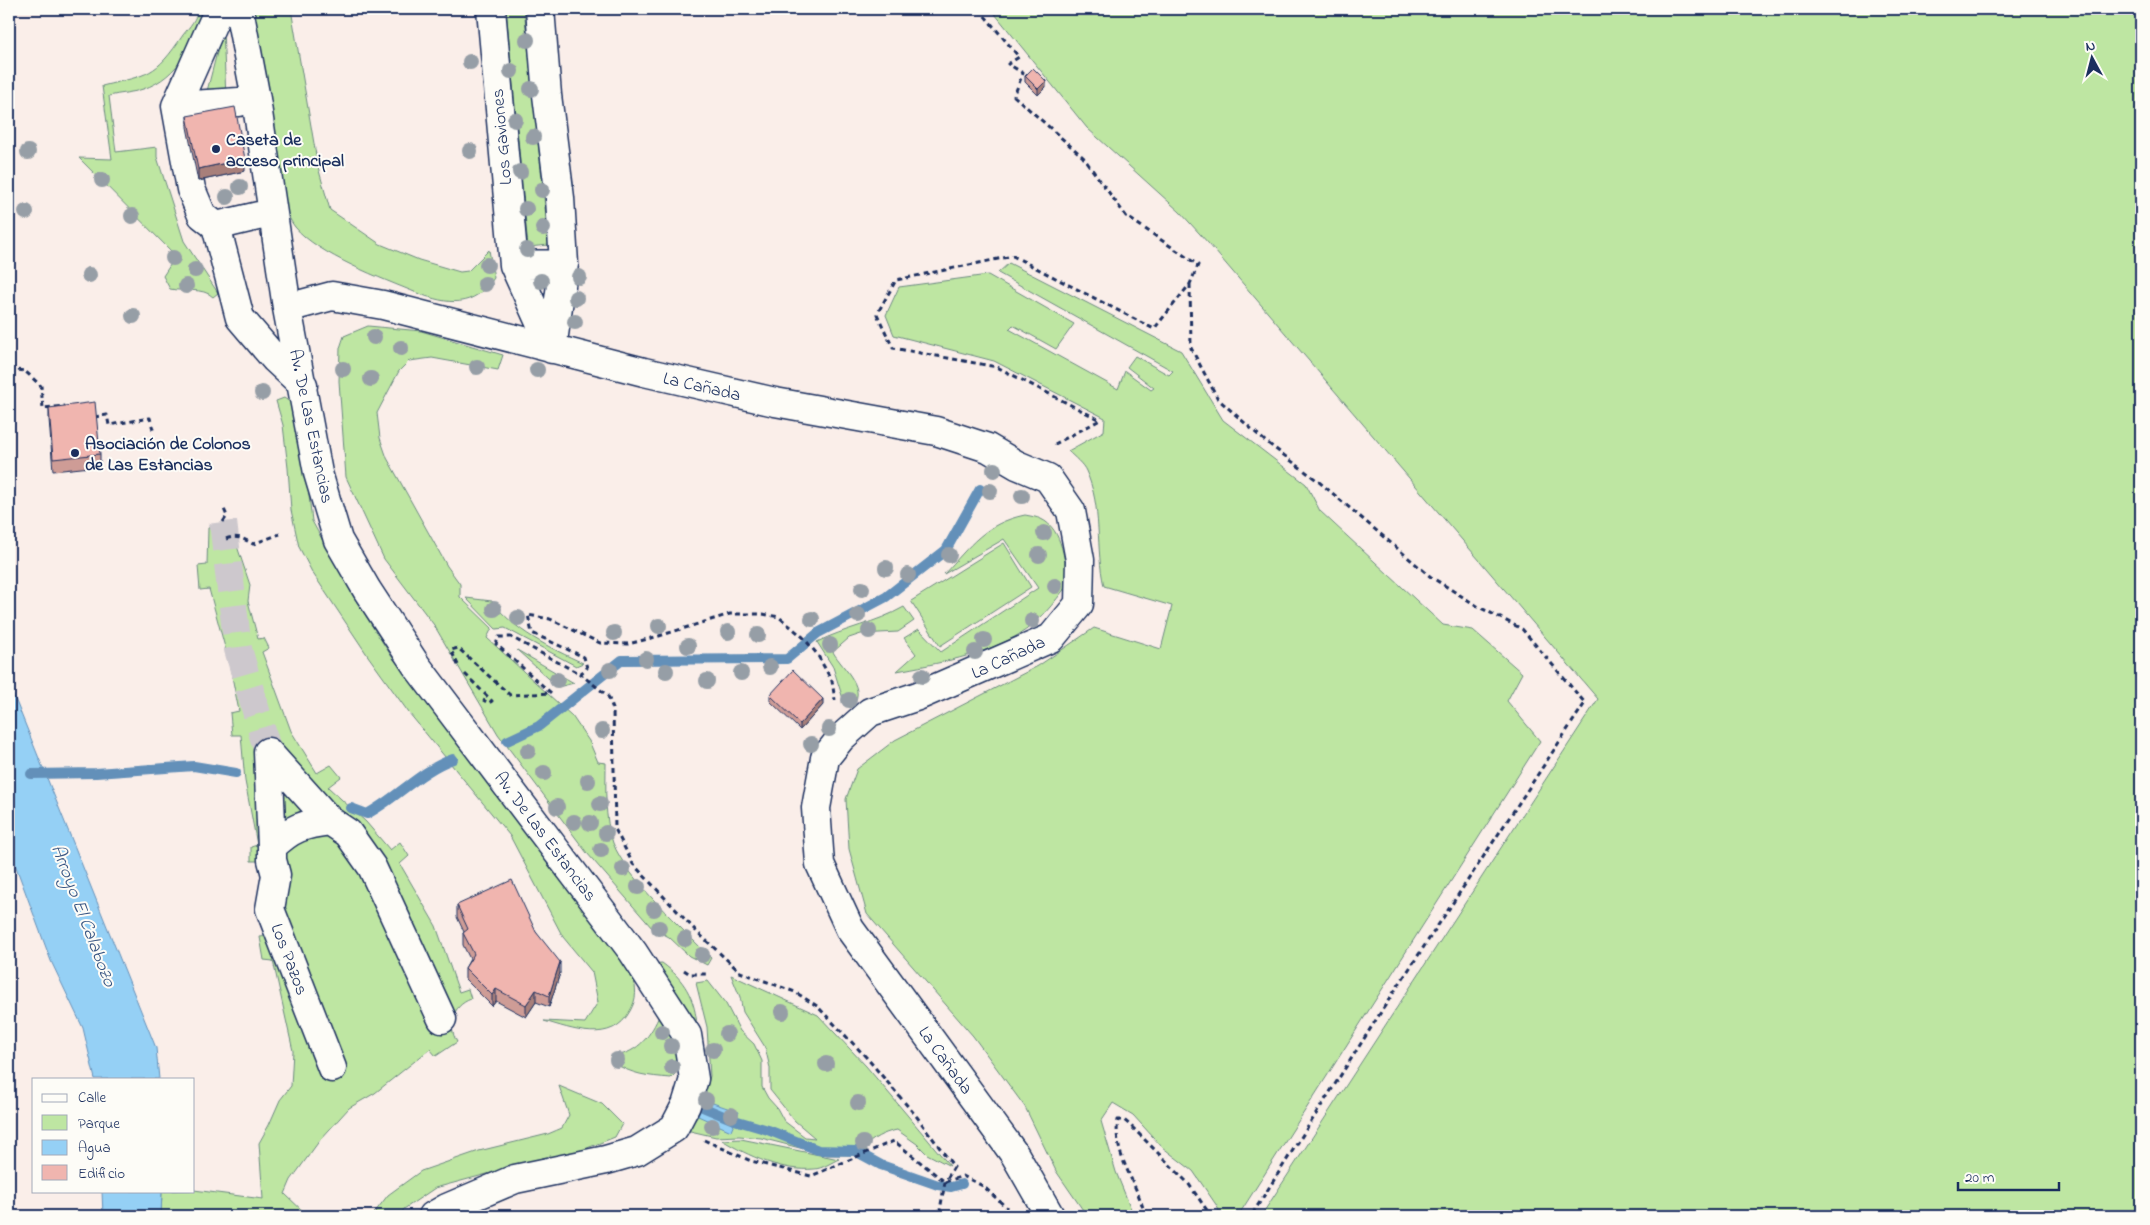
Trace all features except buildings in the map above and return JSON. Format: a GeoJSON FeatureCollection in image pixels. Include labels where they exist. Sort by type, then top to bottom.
{"type":"FeatureCollection","features":[{"type":"Feature","properties":{"kind":"street"},"geometry":{"type":"LineString","coordinates":[[219,9],[176,106],[191,189],[202,215],[216,226],[240,318],[275,359],[303,385]]}},
{"type":"Feature","properties":{"kind":"street"},"geometry":{"type":"LineString","coordinates":[[234,9],[239,102],[258,216],[287,308]]}},
{"type":"Feature","properties":{"kind":"street"},"geometry":{"type":"LineString","coordinates":[[239,9],[256,99],[287,308]]}},
{"type":"Feature","properties":{"kind":"street","name":"Los Gaviones"},"geometry":{"type":"LineString","coordinates":[[491,9],[514,265],[552,349]]}},
{"type":"Feature","properties":{"kind":"street"},"geometry":{"type":"LineString","coordinates":[[540,9],[547,96],[560,198],[564,264],[552,349]]}},
{"type":"Feature","properties":{"kind":"street"},"geometry":{"type":"LineString","coordinates":[[176,106],[239,102]]}},
{"type":"Feature","properties":{"kind":"street"},"geometry":{"type":"LineString","coordinates":[[216,226],[258,216]]}},
{"type":"Feature","properties":{"kind":"street"},"geometry":{"type":"LineString","coordinates":[[514,265],[564,264]]}},
{"type":"Feature","properties":{"kind":"street","name":"La Cañada"},"geometry":{"type":"LineString","coordinates":[[287,308],[332,296],[355,298],[552,349],[775,402],[936,431],[988,448],[1048,478],[1071,511],[1080,560],[1079,604],[1051,638],[918,696],[870,712],[841,738],[825,758],[816,808],[820,864],[850,929],[1015,1155],[1050,1216]]}},
{"type":"Feature","properties":{"kind":"street","name":"Av. De Las Estancias"},"geometry":{"type":"LineString","coordinates":[[287,308],[303,385],[318,473],[338,540],[367,590],[443,700],[633,952],[687,1035],[694,1079],[686,1105],[674,1128]]}},
{"type":"Feature","properties":{"kind":"street","name":"Los Pazos"},"geometry":{"type":"LineString","coordinates":[[332,1068],[270,909],[276,874],[272,860],[268,752],[330,820],[348,833],[372,867],[442,1019]]}},
{"type":"Feature","properties":{"kind":"street"},"geometry":{"type":"LineString","coordinates":[[272,847],[286,833],[307,824],[330,820]]}},
{"type":"Feature","properties":{"kind":"street"},"geometry":{"type":"LineString","coordinates":[[433,1216],[447,1208],[515,1179],[637,1151],[674,1128]]}},
{"type":"Feature","properties":{"kind":"path"},"geometry":{"type":"LineString","coordinates":[[979,9],[1019,57],[1008,64],[1023,73],[1014,96],[1083,156],[1126,216],[1198,265],[1190,284],[1154,329],[1013,256],[896,280],[877,314],[893,348],[997,367],[1100,420],[1017,464]]}},
{"type":"Feature","properties":{"kind":"path"},"geometry":{"type":"LineString","coordinates":[[1190,284],[1191,348],[1218,399],[1265,441],[1318,481],[1431,577],[1479,607],[1522,629],[1585,702],[1388,1001],[1251,1216]]}},
{"type":"Feature","properties":{"kind":"path"},"geometry":{"type":"LineString","coordinates":[[9,369],[25,371],[41,386],[43,408],[72,405]]}},
{"type":"Feature","properties":{"kind":"path"},"geometry":{"type":"LineString","coordinates":[[93,410],[94,417],[107,415],[109,426],[150,418],[154,434]]}},
{"type":"Feature","properties":{"kind":"path"},"geometry":{"type":"LineString","coordinates":[[224,509],[227,516],[224,522]]}},
{"type":"Feature","properties":{"kind":"path"},"geometry":{"type":"LineString","coordinates":[[226,539],[232,536],[244,538],[253,544],[280,534]]}},
{"type":"Feature","properties":{"kind":"path"},"geometry":{"type":"LineString","coordinates":[[443,700],[475,698],[489,703],[492,701],[466,676],[452,656],[451,650],[458,648],[510,695],[551,693],[496,644],[499,638],[511,637],[580,674],[587,668],[584,657],[532,633],[528,615],[550,619],[600,643],[628,644],[730,614],[763,614],[779,617],[811,646],[832,681],[841,738]]}},
{"type":"Feature","properties":{"kind":"path"},"geometry":{"type":"LineString","coordinates":[[579,673],[608,696],[613,708],[615,829],[632,864],[696,931],[740,972],[795,992],[817,1006],[866,1057],[917,1117],[954,1167],[945,1182],[939,1216]]}},
{"type":"Feature","properties":{"kind":"path"},"geometry":{"type":"LineString","coordinates":[[1145,1216],[1130,1176],[1118,1152],[1118,1120],[1124,1120],[1131,1126],[1179,1173],[1211,1216]]}},
{"type":"Feature","properties":{"kind":"path"},"geometry":{"type":"LineString","coordinates":[[674,1128],[751,1161],[811,1176],[894,1141],[945,1182]]}},
{"type":"Feature","properties":{"kind":"path"},"geometry":{"type":"LineString","coordinates":[[945,1182],[963,1176],[983,1186],[1009,1210],[1010,1201]]}},
{"type":"Feature","properties":{"kind":"green space"},"geometry":{"type":"Polygon","coordinates":[[[198,9],[211,9],[185,56],[167,76],[139,90],[109,96],[116,152],[157,147],[157,157],[184,241],[218,293],[213,297],[204,292],[170,289],[163,276],[176,256],[79,158],[112,159],[102,86],[150,72],[173,49],[190,26],[198,9]]]}},
{"type":"Feature","properties":{"kind":"green space"},"geometry":{"type":"Polygon","coordinates":[[[247,9],[291,9],[318,167],[330,210],[380,244],[419,260],[460,272],[468,271],[489,250],[494,278],[478,295],[460,301],[450,301],[417,293],[335,256],[305,237],[295,227],[285,208],[278,183],[247,9]]]}},
{"type":"Feature","properties":{"kind":"green space"},"geometry":{"type":"Polygon","coordinates":[[[506,9],[524,9],[549,245],[528,247],[506,9]]]}},
{"type":"Feature","properties":{"kind":"green space"},"geometry":{"type":"Polygon","coordinates":[[[991,9],[2141,9],[2141,1216],[1261,1216],[1598,699],[1209,244],[1180,212],[1087,128],[991,9]]]}},
{"type":"Feature","properties":{"kind":"green space"},"geometry":{"type":"Polygon","coordinates":[[[223,29],[226,97],[205,99],[223,29]]]}},
{"type":"Feature","properties":{"kind":"green space"},"geometry":{"type":"Polygon","coordinates":[[[1009,263],[1181,351],[1223,420],[1306,484],[1320,511],[1443,625],[1473,630],[1522,673],[1507,701],[1540,741],[1238,1216],[1221,1216],[1217,1206],[1193,1171],[1162,1147],[1133,1115],[1113,1103],[1101,1121],[1116,1172],[1131,1209],[1115,1216],[1087,1216],[1056,1171],[1025,1107],[973,1036],[867,914],[849,849],[846,799],[857,769],[895,740],[1038,666],[1094,628],[1161,649],[1172,606],[1104,586],[1101,572],[1095,499],[1085,468],[1068,451],[1104,431],[1105,418],[994,361],[894,335],[886,315],[899,287],[988,275],[1074,324],[1056,349],[1013,325],[1009,329],[1118,389],[1125,371],[1151,390],[1154,388],[1127,367],[1135,356],[1169,375],[1173,371],[998,273],[1009,263]]]}},
{"type":"Feature","properties":{"kind":"green space"},"geometry":{"type":"Polygon","coordinates":[[[368,326],[421,331],[503,355],[498,370],[432,358],[409,361],[399,371],[377,413],[380,438],[387,458],[447,566],[460,584],[460,597],[492,628],[487,638],[572,716],[589,741],[598,762],[606,763],[607,813],[610,833],[620,857],[643,888],[711,958],[707,965],[689,956],[669,937],[652,928],[587,853],[498,734],[434,625],[384,559],[346,477],[339,381],[340,348],[344,336],[368,326]]]}},
{"type":"Feature","properties":{"kind":"green space"},"geometry":{"type":"Polygon","coordinates":[[[284,398],[293,404],[306,471],[312,521],[353,596],[392,657],[514,815],[571,893],[597,922],[632,975],[635,984],[634,1002],[622,1022],[613,1028],[591,1032],[567,1028],[544,1021],[585,1023],[598,1002],[592,972],[563,937],[510,836],[409,713],[312,572],[299,547],[291,510],[283,425],[276,401],[284,398]]]}},
{"type":"Feature","properties":{"kind":"green space"},"geometry":{"type":"Polygon","coordinates":[[[1025,515],[1039,518],[1048,524],[1054,530],[1062,547],[1068,584],[1052,605],[1026,630],[991,648],[959,658],[897,671],[916,654],[904,638],[919,629],[941,652],[1038,588],[1004,539],[944,574],[979,537],[999,524],[1025,515]]]}},
{"type":"Feature","properties":{"kind":"green space"},"geometry":{"type":"Polygon","coordinates":[[[226,524],[237,546],[250,585],[248,601],[258,639],[264,638],[269,648],[262,652],[291,731],[317,773],[331,765],[341,777],[328,787],[366,822],[390,850],[400,842],[409,856],[400,864],[436,926],[459,992],[468,989],[471,999],[459,1006],[453,1017],[452,1029],[457,1042],[436,1056],[430,1049],[375,1093],[349,1108],[320,1140],[291,1180],[285,1194],[308,1216],[161,1216],[162,1192],[195,1192],[195,1190],[263,1199],[259,1143],[280,1100],[291,1086],[293,1051],[273,961],[264,960],[260,937],[269,936],[259,861],[251,861],[251,847],[257,845],[245,781],[241,735],[232,735],[230,713],[239,711],[229,662],[209,589],[200,590],[198,566],[207,565],[208,528],[226,524]]]}},
{"type":"Feature","properties":{"kind":"green space"},"geometry":{"type":"Polygon","coordinates":[[[1004,543],[1031,587],[940,646],[911,601],[1004,543]]]}},
{"type":"Feature","properties":{"kind":"green space"},"geometry":{"type":"Polygon","coordinates":[[[466,598],[492,601],[501,612],[533,638],[583,663],[576,666],[505,628],[496,629],[466,598]]]}},
{"type":"Feature","properties":{"kind":"green space"},"geometry":{"type":"Polygon","coordinates":[[[904,607],[914,621],[898,632],[861,634],[849,638],[833,652],[848,672],[856,687],[855,701],[850,708],[844,702],[833,667],[817,642],[904,607]]]}},
{"type":"Feature","properties":{"kind":"green space"},"geometry":{"type":"Polygon","coordinates":[[[517,650],[574,683],[558,687],[517,650]]]}},
{"type":"Feature","properties":{"kind":"green space"},"geometry":{"type":"Polygon","coordinates":[[[662,963],[677,976],[687,990],[693,1005],[697,1037],[692,1090],[647,964],[662,963]]]}},
{"type":"Feature","properties":{"kind":"green space"},"geometry":{"type":"Polygon","coordinates":[[[731,975],[818,1015],[866,1066],[950,1166],[927,1154],[917,1144],[897,1130],[883,1134],[875,1139],[863,1148],[867,1151],[855,1155],[827,1155],[761,1138],[739,1136],[716,1137],[686,1130],[698,1116],[710,1076],[707,1027],[696,983],[708,981],[726,1004],[740,1031],[754,1044],[762,1061],[762,1087],[768,1098],[777,1108],[784,1121],[805,1137],[815,1138],[795,1121],[770,1090],[770,1068],[765,1047],[743,1012],[740,997],[731,975]]]}},
{"type":"Feature","properties":{"kind":"green space"},"geometry":{"type":"Polygon","coordinates":[[[660,1014],[678,1046],[679,1070],[671,1078],[640,1074],[612,1062],[615,1056],[631,1051],[643,1041],[653,1029],[660,1014]]]}},
{"type":"Feature","properties":{"kind":"green space"},"geometry":{"type":"Polygon","coordinates":[[[559,1086],[602,1104],[622,1124],[615,1137],[567,1156],[513,1167],[435,1188],[404,1209],[400,1216],[372,1216],[388,1195],[421,1171],[479,1151],[548,1134],[562,1128],[569,1115],[559,1086]]]}},
{"type":"Feature","properties":{"kind":"green space"},"geometry":{"type":"Polygon","coordinates":[[[741,1139],[839,1159],[817,1169],[790,1168],[766,1162],[722,1140],[741,1139]]]}},
{"type":"Feature","properties":{"kind":"water","name":"Arroyo El Calabozo"},"geometry":{"type":"Polygon","coordinates":[[[9,684],[156,1048],[159,1078],[95,1078],[83,1028],[51,961],[9,848],[9,684]]]}},
{"type":"Feature","properties":{"kind":"water"},"geometry":{"type":"Polygon","coordinates":[[[704,1100],[739,1112],[731,1131],[698,1116],[704,1100]]]}},
{"type":"Feature","properties":{"kind":"water"},"geometry":{"type":"Polygon","coordinates":[[[102,1192],[162,1192],[161,1216],[103,1216],[102,1192]]]}},
{"type":"Feature","properties":{"kind":"waterway"},"geometry":{"type":"LineString","coordinates":[[507,741],[539,726],[622,660],[787,659],[818,633],[886,597],[946,550],[980,489]]}},
{"type":"Feature","properties":{"kind":"waterway"},"geometry":{"type":"LineString","coordinates":[[351,808],[367,814],[430,770],[453,759]]}},
{"type":"Feature","properties":{"kind":"waterway"},"geometry":{"type":"LineString","coordinates":[[31,774],[96,773],[194,766],[236,773]]}},
{"type":"Feature","properties":{"kind":"waterway"},"geometry":{"type":"LineString","coordinates":[[688,1101],[731,1119],[768,1130],[818,1150],[855,1151],[881,1165],[938,1185],[951,1187],[962,1184]]}},
{"type":"Feature","properties":{"kind":"tunnel"},"geometry":{"type":"LineString","coordinates":[[223,522],[238,649],[268,752]]}},
{"type":"Feature","properties":{"kind":"place","name":"Caseta de acceso principal"},"geometry":{"type":"Point","coordinates":[216,149]}},
{"type":"Feature","properties":{"kind":"place","name":"Asociación de Colonos de Las Estancias"},"geometry":{"type":"Point","coordinates":[75,453]}}]}
